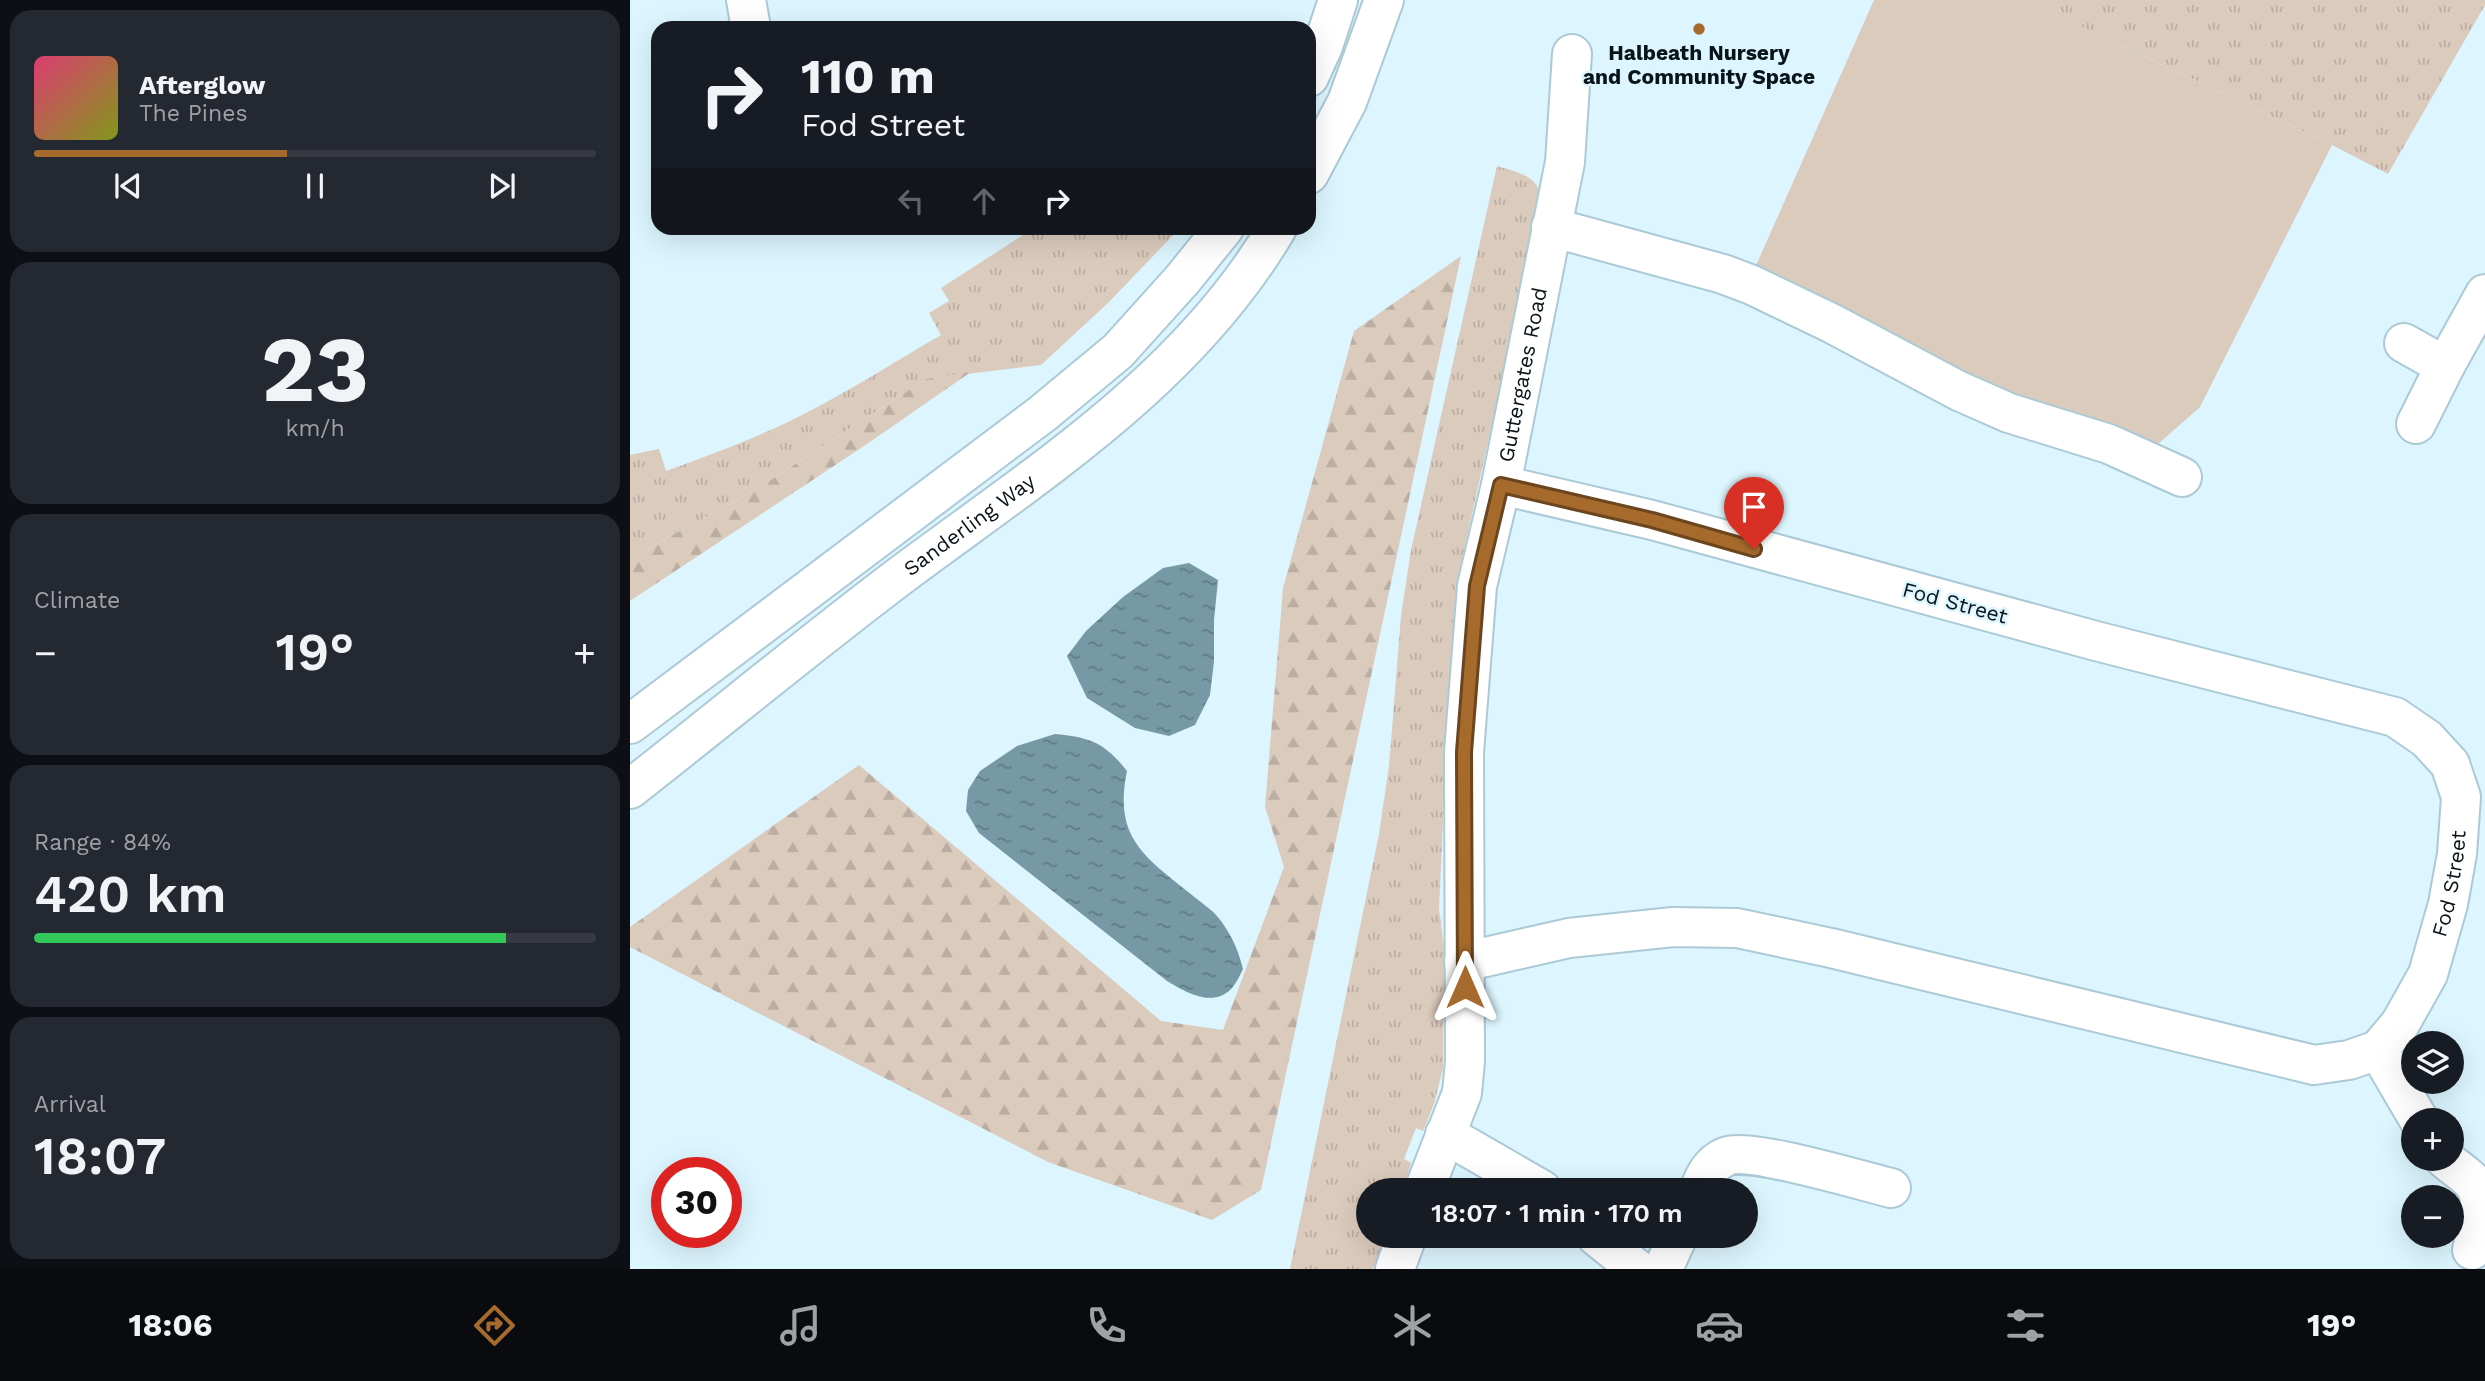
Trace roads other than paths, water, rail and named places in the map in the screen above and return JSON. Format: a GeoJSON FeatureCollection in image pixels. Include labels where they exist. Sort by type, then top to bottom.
{"type":"FeatureCollection","features":[{"type":"Feature","properties":{"kind":"street"},"geometry":{"type":"LineString","coordinates":[[746,0],[750,21]]}},
{"type":"Feature","properties":{"kind":"street"},"geometry":{"type":"LineString","coordinates":[[1316,62],[1338,0]]}},
{"type":"Feature","properties":{"kind":"street"},"geometry":{"type":"LineString","coordinates":[[1316,161],[1347,102],[1384,0]]}},
{"type":"Feature","properties":{"kind":"street","name":"Guttergates Road"},"geometry":{"type":"LineString","coordinates":[[1428,1178],[1462,1093],[1465,1061],[1464,752],[1477,586],[1501,485],[1565,162],[1572,54]]}},
{"type":"Feature","properties":{"kind":"street"},"geometry":{"type":"LineString","coordinates":[[1551,227],[1723,274],[1752,285],[1842,328],[1959,391],[2008,413],[2109,444],[2182,477]]}},
{"type":"Feature","properties":{"kind":"street"},"geometry":{"type":"LineString","coordinates":[[630,724],[1042,414],[1118,351],[1218,235]]}},
{"type":"Feature","properties":{"kind":"street","name":"Sanderling Way"},"geometry":{"type":"LineString","coordinates":[[630,789],[902,575],[1116,414],[1174,362],[1222,306],[1273,235]]}},
{"type":"Feature","properties":{"kind":"street"},"geometry":{"type":"LineString","coordinates":[[2416,424],[2485,294]]}},
{"type":"Feature","properties":{"kind":"street"},"geometry":{"type":"LineString","coordinates":[[2404,344],[2445,366]]}},
{"type":"Feature","properties":{"kind":"street","name":"Fod Street"},"geometry":{"type":"LineString","coordinates":[[1501,485],[1652,520],[2096,641],[2396,717],[2427,739],[2450,764],[2461,797],[2455,867],[2448,904],[2428,974],[2400,1024],[2378,1050]]}},
{"type":"Feature","properties":{"kind":"street"},"geometry":{"type":"LineString","coordinates":[[1464,962],[1569,938],[1673,927],[1737,928],[1831,948],[2314,1065],[2349,1060],[2378,1050],[2412,1108]]}},
{"type":"Feature","properties":{"kind":"street"},"geometry":{"type":"LineString","coordinates":[[1445,1134],[1521,1178]]}},
{"type":"Feature","properties":{"kind":"street"},"geometry":{"type":"LineString","coordinates":[[1704,1178],[1709,1168],[1727,1155],[1754,1155],[1891,1188]]}},
{"type":"Feature","properties":{"kind":"street"},"geometry":{"type":"LineString","coordinates":[[2460,1171],[2478,1190],[2481,1211],[2472,1250]]}},
{"type":"Feature","properties":{"kind":"street"},"geometry":{"type":"LineString","coordinates":[[1395,1269],[1403,1248]]}},
{"type":"Feature","properties":{"kind":"street"},"geometry":{"type":"LineString","coordinates":[[1611,1248],[1637,1269]]}},
{"type":"Feature","properties":{"kind":"street"},"geometry":{"type":"LineString","coordinates":[[1663,1269],[1673,1248]]}},
{"type":"Feature","properties":{"kind":"water"},"geometry":{"type":"Polygon","coordinates":[[[1189,563],[1218,580],[1214,661],[1210,695],[1195,725],[1169,736],[1135,728],[1087,698],[1067,656],[1086,631],[1123,597],[1163,568],[1189,563]]]}},
{"type":"Feature","properties":{"kind":"water"},"geometry":{"type":"Polygon","coordinates":[[[1055,734],[1096,743],[1127,771],[1125,813],[1129,830],[1137,844],[1160,869],[1214,913],[1236,948],[1243,969],[1233,987],[1224,995],[1208,998],[1199,996],[1167,981],[979,833],[966,811],[968,790],[980,771],[1017,746],[1055,734]]]}},
{"type":"Feature","properties":{"kind":"place","name":"Halbeath Nursery and Community Space"},"geometry":{"type":"Point","coordinates":[1699,29]}}]}
